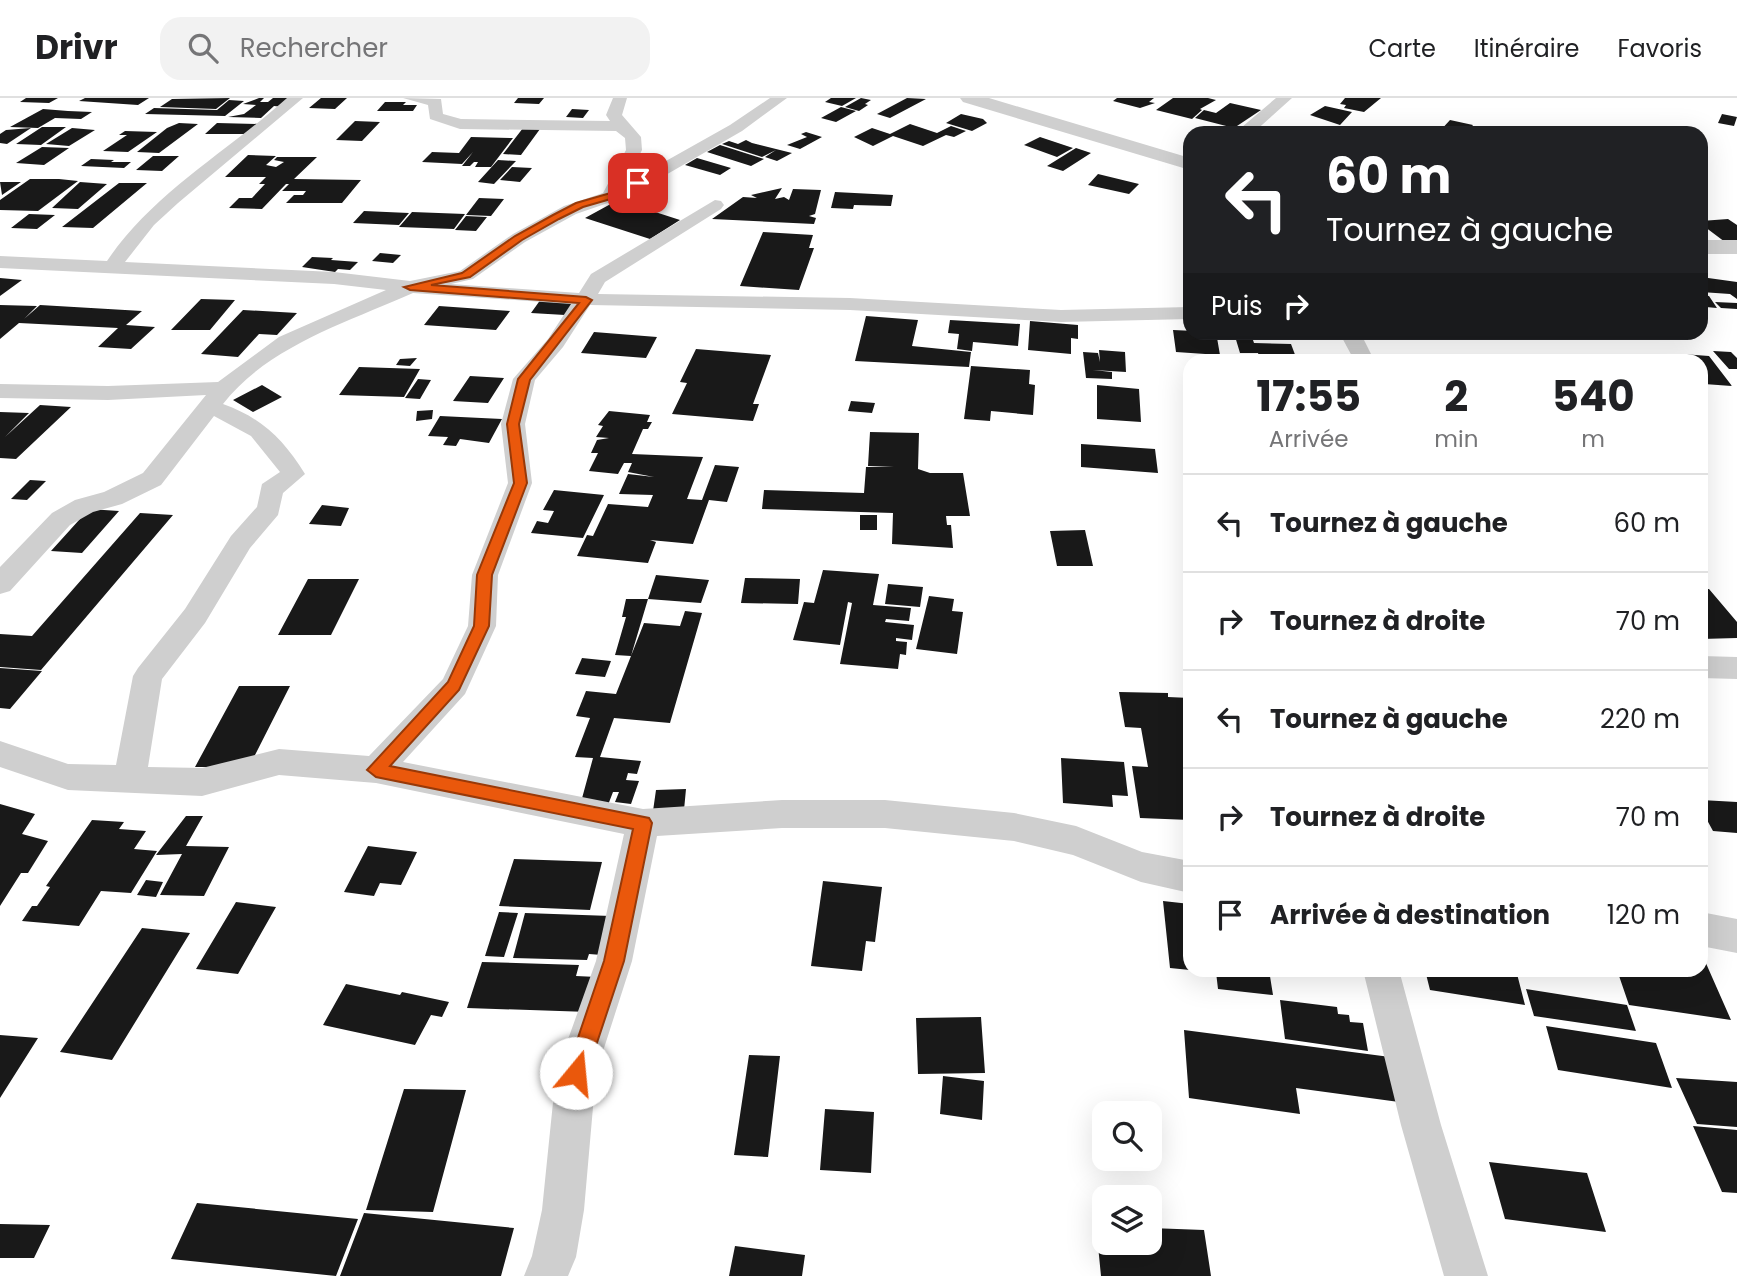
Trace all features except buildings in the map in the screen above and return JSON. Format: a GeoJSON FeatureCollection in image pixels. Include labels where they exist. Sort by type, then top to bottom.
{"type":"FeatureCollection","features":[{"type":"Feature","properties":{"kind":"street"},"geometry":{"type":"LineString","coordinates":[[112,268],[125,243],[221,160],[266,127],[296,98]]}},
{"type":"Feature","properties":{"kind":"street"},"geometry":{"type":"LineString","coordinates":[[410,98],[436,102],[435,116],[460,124],[620,126]]}},
{"type":"Feature","properties":{"kind":"street"},"geometry":{"type":"LineString","coordinates":[[609,198],[634,150],[633,137],[620,126],[614,115],[620,98]]}},
{"type":"Feature","properties":{"kind":"street"},"geometry":{"type":"LineString","coordinates":[[0,584],[67,515],[84,506],[135,489],[152,479],[216,398],[286,341],[410,287],[466,275],[542,224],[580,205],[609,198],[736,128],[780,98]]}},
{"type":"Feature","properties":{"kind":"street"},"geometry":{"type":"LineString","coordinates":[[969,98],[1183,162]]}},
{"type":"Feature","properties":{"kind":"street"},"geometry":{"type":"LineString","coordinates":[[1251,126],[1285,98]]}},
{"type":"Feature","properties":{"kind":"street"},"geometry":{"type":"LineString","coordinates":[[376,770],[454,686],[482,626],[485,575],[520,483],[513,424],[524,379],[605,273],[715,205]]}},
{"type":"Feature","properties":{"kind":"street"},"geometry":{"type":"LineString","coordinates":[[1708,247],[1737,247]]}},
{"type":"Feature","properties":{"kind":"street"},"geometry":{"type":"LineString","coordinates":[[0,262],[334,278],[410,287],[586,300],[850,304],[1061,316],[1183,313]]}},
{"type":"Feature","properties":{"kind":"street"},"geometry":{"type":"LineString","coordinates":[[0,391],[216,398],[265,433],[293,474],[271,490],[269,509],[240,542],[195,616],[148,676],[130,778]]}},
{"type":"Feature","properties":{"kind":"street"},"geometry":{"type":"LineString","coordinates":[[1708,667],[1737,668]]}},
{"type":"Feature","properties":{"kind":"street"},"geometry":{"type":"LineString","coordinates":[[0,754],[68,777],[202,782],[279,762],[376,770],[643,823],[782,814],[885,814],[1014,827],[1076,841],[1141,867],[1183,876]]}},
{"type":"Feature","properties":{"kind":"street"},"geometry":{"type":"LineString","coordinates":[[546,1276],[554,1256],[563,1210],[576,1073],[614,961],[643,823]]}},
{"type":"Feature","properties":{"kind":"street"},"geometry":{"type":"LineString","coordinates":[[1708,930],[1737,936]]}},
{"type":"Feature","properties":{"kind":"street"},"geometry":{"type":"LineString","coordinates":[[1383,977],[1421,1125],[1470,1275]]}},
{"type":"Feature","properties":{"kind":"route"},"geometry":{"type":"LineString","coordinates":[[576,1073],[614,961],[643,823],[550,807],[376,770],[454,686],[482,626],[485,575],[520,483],[513,424],[524,379],[586,300],[410,287],[466,275],[519,238],[556,217],[580,205],[609,198],[638,183]]}}]}
